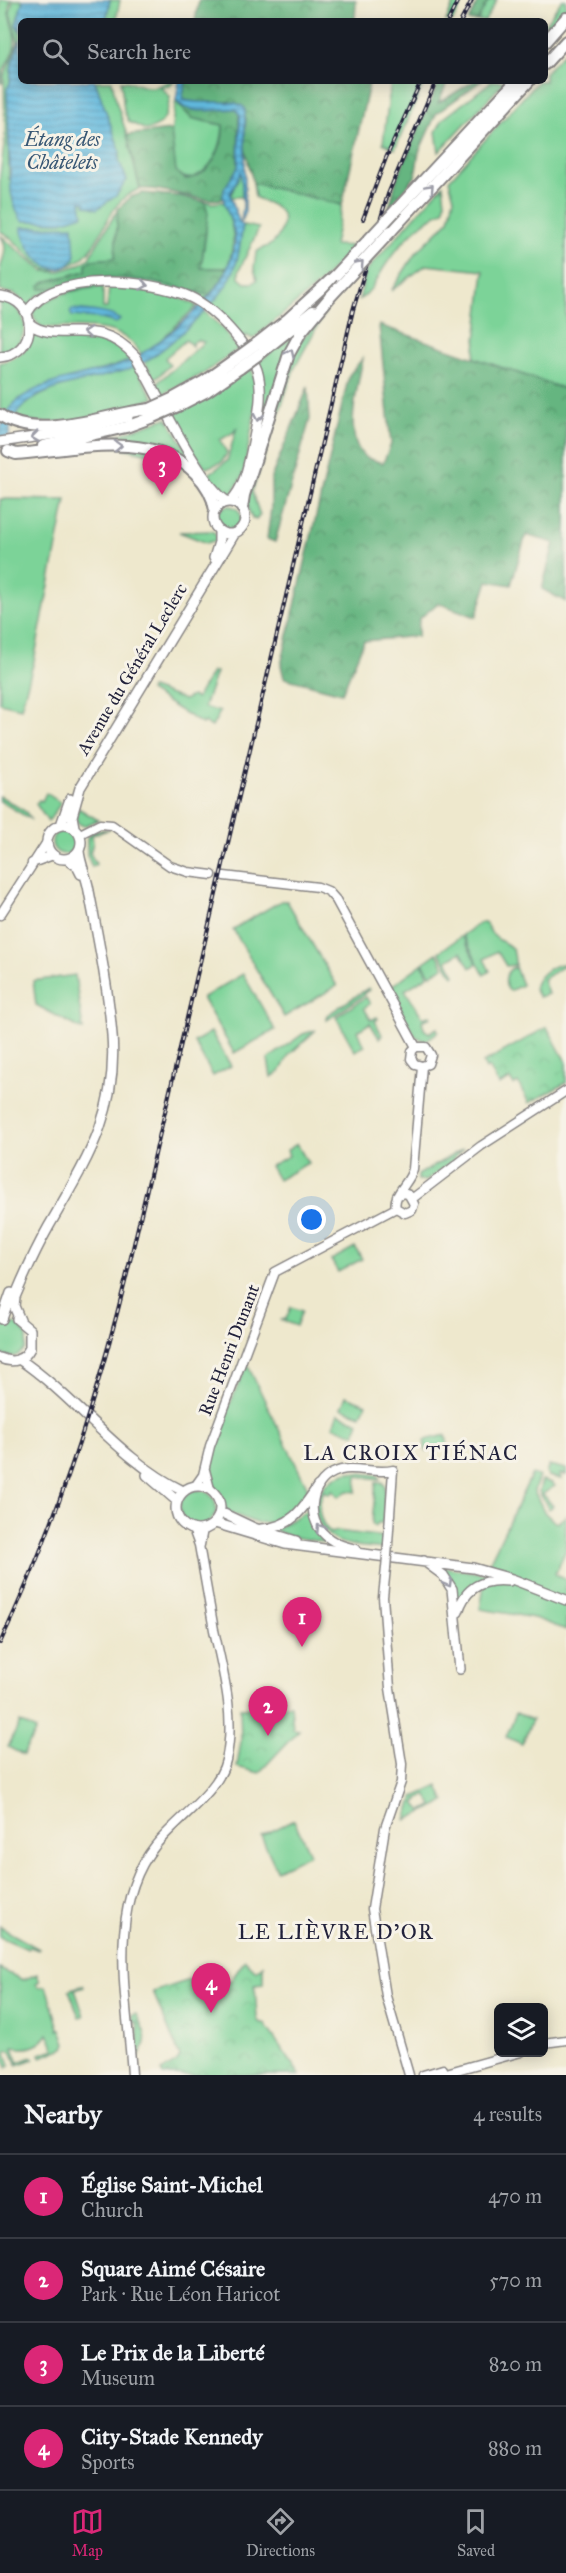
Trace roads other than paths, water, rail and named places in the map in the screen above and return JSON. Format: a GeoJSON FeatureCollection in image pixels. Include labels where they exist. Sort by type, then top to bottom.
{"type":"FeatureCollection","features":[{"type":"Feature","properties":{"kind":"highway"},"geometry":{"type":"LineString","coordinates":[[548,39],[566,18]]}},
{"type":"Feature","properties":{"kind":"highway"},"geometry":{"type":"LineString","coordinates":[[548,47],[566,27]]}},
{"type":"Feature","properties":{"kind":"highway"},"geometry":{"type":"LineString","coordinates":[[548,61],[566,41]]}},
{"type":"Feature","properties":{"kind":"highway"},"geometry":{"type":"LineString","coordinates":[[259,348],[336,275],[512,84]]}},
{"type":"Feature","properties":{"kind":"highway"},"geometry":{"type":"LineString","coordinates":[[242,508],[244,495],[289,354],[301,333],[330,297],[526,84]]}},
{"type":"Feature","properties":{"kind":"highway"},"geometry":{"type":"LineString","coordinates":[[4,451],[80,439],[176,402],[203,382],[237,364],[330,297]]}},
{"type":"Feature","properties":{"kind":"highway"},"geometry":{"type":"LineString","coordinates":[[0,416],[15,423],[31,426],[60,425],[108,417],[128,411],[151,413]]}},
{"type":"Feature","properties":{"kind":"highway"},"geometry":{"type":"LineString","coordinates":[[4,451],[16,454],[120,446],[139,446],[158,451],[178,460],[198,477],[211,496],[215,510]]}},
{"type":"Feature","properties":{"kind":"main road"},"geometry":{"type":"LineString","coordinates":[[27,313],[36,300],[49,294],[86,284],[112,282],[139,284],[180,293],[195,300],[216,315],[253,362],[260,390],[260,407],[246,474],[237,494],[229,502],[220,504],[215,510],[213,521],[219,531],[227,534],[235,533],[244,523],[245,514],[242,508],[229,502],[216,492],[189,452],[136,357],[120,342],[106,335],[87,331],[43,330],[30,324]]}},
{"type":"Feature","properties":{"kind":"main road"},"geometry":{"type":"LineString","coordinates":[[0,296],[17,301],[27,313],[30,324],[29,335],[22,348],[12,355],[0,357]]}},
{"type":"Feature","properties":{"kind":"main road"},"geometry":{"type":"LineString","coordinates":[[0,442],[69,432],[151,413]]}},
{"type":"Feature","properties":{"kind":"main road","name":"Avenue du Général Leclerc"},"geometry":{"type":"LineString","coordinates":[[61,825],[78,782],[214,558],[219,542],[219,531]]}},
{"type":"Feature","properties":{"kind":"main road","name":"Avenue du Général Leclerc"},"geometry":{"type":"LineString","coordinates":[[77,831],[72,816],[80,788],[235,533]]}},
{"type":"Feature","properties":{"kind":"main road"},"geometry":{"type":"LineString","coordinates":[[1,1320],[32,1246],[90,1146],[100,1115],[105,1086],[107,1034],[87,902],[80,871],[67,859],[53,855],[47,842],[50,831],[61,825],[77,831],[81,844],[79,851],[88,887],[110,1017],[112,1044],[110,1089],[103,1122],[93,1150],[43,1237],[15,1297],[15,1309],[31,1334],[29,1351],[42,1374]]}},
{"type":"Feature","properties":{"kind":"main road"},"geometry":{"type":"LineString","coordinates":[[67,859],[79,851]]}},
{"type":"Feature","properties":{"kind":"main road"},"geometry":{"type":"LineString","coordinates":[[1,1320],[12,1318],[20,1320]]}},
{"type":"Feature","properties":{"kind":"main road"},"geometry":{"type":"LineString","coordinates":[[0,1358],[8,1361],[19,1359],[29,1351]]}},
{"type":"Feature","properties":{"kind":"main road"},"geometry":{"type":"LineString","coordinates":[[19,1359],[42,1374],[134,1460],[152,1481],[177,1501]]}},
{"type":"Feature","properties":{"kind":"main road"},"geometry":{"type":"LineString","coordinates":[[134,1460],[183,1491]]}},
{"type":"Feature","properties":{"kind":"main road"},"geometry":{"type":"LineString","coordinates":[[196,1485],[210,1489],[219,1499],[220,1512],[214,1523],[203,1530],[186,1527],[177,1515],[177,1501],[183,1491],[196,1485]]}},
{"type":"Feature","properties":{"kind":"main road"},"geometry":{"type":"LineString","coordinates":[[254,1528],[277,1527],[292,1520],[318,1486]]}},
{"type":"Feature","properties":{"kind":"main road"},"geometry":{"type":"LineString","coordinates":[[220,1512],[254,1528],[300,1542],[479,1565],[566,1594]]}},
{"type":"Feature","properties":{"kind":"main road"},"geometry":{"type":"LineString","coordinates":[[214,1523],[285,1544],[472,1568],[525,1583],[566,1600]]}},
{"type":"Feature","properties":{"kind":"main road"},"geometry":{"type":"LineString","coordinates":[[422,1560],[449,1581],[457,1618],[460,1669]]}},
{"type":"Feature","properties":{"kind":"main road"},"geometry":{"type":"LineString","coordinates":[[457,1618],[464,1598],[476,1585],[494,1580],[525,1583]]}},
{"type":"Feature","properties":{"kind":"street"},"geometry":{"type":"LineString","coordinates":[[77,831],[100,824],[112,825],[170,866],[188,872],[212,875]]}},
{"type":"Feature","properties":{"kind":"street"},"geometry":{"type":"LineString","coordinates":[[0,915],[47,842]]}},
{"type":"Feature","properties":{"kind":"street"},"geometry":{"type":"LineString","coordinates":[[32,863],[53,855]]}},
{"type":"Feature","properties":{"kind":"street"},"geometry":{"type":"LineString","coordinates":[[224,876],[318,887],[328,891],[336,900],[416,1047]]}},
{"type":"Feature","properties":{"kind":"street"},"geometry":{"type":"LineString","coordinates":[[416,1047],[426,1047],[431,1055],[428,1064],[422,1066],[415,1064],[411,1059],[411,1053],[416,1047]]}},
{"type":"Feature","properties":{"kind":"street"},"geometry":{"type":"LineString","coordinates":[[413,1169],[410,1180],[394,1202],[401,1213],[410,1211],[414,1206],[411,1196],[422,1066]]}},
{"type":"Feature","properties":{"kind":"street"},"geometry":{"type":"LineString","coordinates":[[411,1196],[481,1146],[566,1091]]}},
{"type":"Feature","properties":{"kind":"street"},"geometry":{"type":"LineString","coordinates":[[414,1181],[421,1186],[427,1186]]}},
{"type":"Feature","properties":{"kind":"street"},"geometry":{"type":"LineString","coordinates":[[397,1196],[403,1193],[411,1196]]}},
{"type":"Feature","properties":{"kind":"street","name":"Rue Henri Dunant"},"geometry":{"type":"LineString","coordinates":[[196,1485],[205,1467],[210,1446],[275,1272],[396,1208]]}},
{"type":"Feature","properties":{"kind":"street"},"geometry":{"type":"LineString","coordinates":[[205,1467],[210,1489]]}},
{"type":"Feature","properties":{"kind":"street"},"geometry":{"type":"LineString","coordinates":[[356,1549],[332,1541],[318,1527],[313,1506],[318,1486],[329,1475],[341,1470],[393,1470],[386,1568],[391,1639],[388,1660],[391,1697],[402,1764],[401,1782],[385,1828],[372,1909],[386,1996],[409,2075]]}},
{"type":"Feature","properties":{"kind":"street"},"geometry":{"type":"LineString","coordinates":[[132,2075],[124,1928],[130,1892],[154,1847],[220,1777],[228,1750],[230,1725],[225,1681],[200,1545],[193,1529]]}},
{"type":"Feature","properties":{"kind":"street"},"geometry":{"type":"LineString","coordinates":[[200,1545],[203,1530]]}},
{"type":"Feature","properties":{"kind":"street"},"geometry":{"type":"LineString","coordinates":[[548,2042],[566,2040]]}},
{"type":"Feature","properties":{"kind":"street"},"geometry":{"type":"LineString","coordinates":[[548,2047],[566,2045]]}},
{"type":"Feature","properties":{"kind":"street"},"geometry":{"type":"LineString","coordinates":[[423,2075],[494,2053]]}},
{"type":"Feature","properties":{"kind":"street"},"geometry":{"type":"LineString","coordinates":[[440,2075],[503,2057]]}},
{"type":"Feature","properties":{"kind":"water"},"geometry":{"type":"Polygon","coordinates":[[[23,0],[110,0],[107,18],[18,18],[18,28],[16,25],[23,0]]]}},
{"type":"Feature","properties":{"kind":"water","name":"Étang des Châtelets"},"geometry":{"type":"Polygon","coordinates":[[[18,46],[18,84],[96,84],[120,151],[119,161],[127,180],[116,196],[97,209],[81,201],[83,215],[61,222],[22,221],[14,205],[11,192],[7,89],[10,83],[12,63],[18,46]]]}},
{"type":"Feature","properties":{"kind":"water"},"geometry":{"type":"Polygon","coordinates":[[[179,84],[185,84],[182,99],[239,104],[245,108],[245,214],[241,223],[243,205],[241,172],[230,194],[240,224],[243,225],[237,259],[230,279],[202,314],[174,340],[147,360],[121,372],[41,394],[25,404],[14,418],[9,436],[0,437],[4,418],[14,404],[29,393],[68,378],[125,363],[136,357],[191,314],[222,280],[235,240],[223,196],[224,189],[238,167],[240,115],[236,109],[213,111],[187,109],[176,100],[179,84]]]}},
{"type":"Feature","properties":{"kind":"water"},"geometry":{"type":"Polygon","coordinates":[[[73,226],[75,258],[67,266],[58,269],[49,267],[34,255],[21,227],[73,226]]]}},
{"type":"Feature","properties":{"kind":"water"},"geometry":{"type":"Polygon","coordinates":[[[72,309],[106,313],[120,320],[116,323],[97,318],[72,316],[70,312],[72,309]]]}},
{"type":"Feature","properties":{"kind":"railway"},"geometry":{"type":"LineString","coordinates":[[449,18],[458,0]]}},
{"type":"Feature","properties":{"kind":"railway"},"geometry":{"type":"LineString","coordinates":[[463,18],[472,0]]}},
{"type":"Feature","properties":{"kind":"railway"},"geometry":{"type":"LineString","coordinates":[[363,219],[386,158],[420,84]]}},
{"type":"Feature","properties":{"kind":"railway"},"geometry":{"type":"LineString","coordinates":[[0,1643],[56,1509],[101,1372],[126,1278],[353,310],[388,194],[435,84]]}},
{"type":"Feature","properties":{"kind":"place","name":"Le Prix de la Liberté"},"geometry":{"type":"Point","coordinates":[162,495]}},
{"type":"Feature","properties":{"kind":"place","name":"Église Saint-Michel"},"geometry":{"type":"Point","coordinates":[302,1647]}},
{"type":"Feature","properties":{"kind":"place","name":"Square Aimé Césaire"},"geometry":{"type":"Point","coordinates":[268,1736]}},
{"type":"Feature","properties":{"kind":"place","name":"City-Stade Kennedy"},"geometry":{"type":"Point","coordinates":[211,2013]}},
{"type":"Feature","properties":{"kind":"district","name":"LA CROIX TIÉNAC"},"geometry":{"type":"Point","coordinates":[411,1453]}},
{"type":"Feature","properties":{"kind":"district","name":"LE LIÈVRE D'OR"},"geometry":{"type":"Point","coordinates":[336,1932]}}]}
